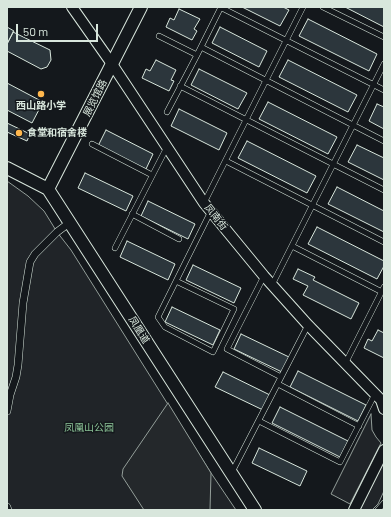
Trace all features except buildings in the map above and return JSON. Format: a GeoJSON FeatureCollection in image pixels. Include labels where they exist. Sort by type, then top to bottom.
{"type":"FeatureCollection","features":[{"type":"Feature","properties":{"kind":"street","name":"凤南街"},"geometry":{"type":"LineString","coordinates":[[72,7],[208,207],[264,276],[308,325],[375,394],[384,408]]}},
{"type":"Feature","properties":{"kind":"street","name":"展览馆路"},"geometry":{"type":"LineString","coordinates":[[48,189],[141,7]]}},
{"type":"Feature","properties":{"kind":"street","name":"凤凰道"},"geometry":{"type":"LineString","coordinates":[[7,168],[48,189],[255,510]]}},
{"type":"Feature","properties":{"kind":"street"},"geometry":{"type":"LineString","coordinates":[[7,411],[18,365],[22,303],[30,262],[34,254],[65,226]]}},
{"type":"Feature","properties":{"kind":"street"},"geometry":{"type":"LineString","coordinates":[[354,510],[384,450]]}},
{"type":"Feature","properties":{"kind":"lane"},"geometry":{"type":"LineString","coordinates":[[167,112],[221,7],[384,90]]}},
{"type":"Feature","properties":{"kind":"lane"},"geometry":{"type":"LineString","coordinates":[[176,281],[234,309],[213,352],[165,328],[158,316],[176,281],[226,161],[303,7]]}},
{"type":"Feature","properties":{"kind":"lane"},"geometry":{"type":"LineString","coordinates":[[323,7],[384,37]]}},
{"type":"Feature","properties":{"kind":"lane"},"geometry":{"type":"LineString","coordinates":[[159,36],[197,55]]}},
{"type":"Feature","properties":{"kind":"lane"},"geometry":{"type":"LineString","coordinates":[[201,47],[384,141]]}},
{"type":"Feature","properties":{"kind":"lane"},"geometry":{"type":"LineString","coordinates":[[272,285],[384,64]]}},
{"type":"Feature","properties":{"kind":"lane"},"geometry":{"type":"LineString","coordinates":[[180,86],[384,190]]}},
{"type":"Feature","properties":{"kind":"lane"},"geometry":{"type":"LineString","coordinates":[[92,144],[152,176]]}},
{"type":"Feature","properties":{"kind":"lane"},"geometry":{"type":"LineString","coordinates":[[115,248],[167,147]]}},
{"type":"Feature","properties":{"kind":"lane"},"geometry":{"type":"LineString","coordinates":[[226,161],[384,242]]}},
{"type":"Feature","properties":{"kind":"lane"},"geometry":{"type":"LineString","coordinates":[[132,214],[179,239]]}},
{"type":"Feature","properties":{"kind":"lane"},"geometry":{"type":"LineString","coordinates":[[292,246],[383,289],[345,364]]}},
{"type":"Feature","properties":{"kind":"lane"},"geometry":{"type":"LineString","coordinates":[[264,276],[227,349],[282,377]]}},
{"type":"Feature","properties":{"kind":"lane"},"geometry":{"type":"LineString","coordinates":[[231,473],[308,325]]}},
{"type":"Feature","properties":{"kind":"lane"},"geometry":{"type":"LineString","coordinates":[[278,384],[359,426]]}},
{"type":"Feature","properties":{"kind":"lane"},"geometry":{"type":"LineString","coordinates":[[259,420],[340,462],[375,394]]}},
{"type":"Feature","properties":{"kind":"lane"},"geometry":{"type":"LineString","coordinates":[[378,510],[384,503]]}},
{"type":"Feature","properties":{"kind":"green space","name":"凤凰山公园"},"geometry":{"type":"Polygon","coordinates":[[[7,181],[28,196],[44,211],[57,232],[71,250],[211,473],[236,510],[7,510],[7,181]]]}},
{"type":"Feature","properties":{"kind":"green space"},"geometry":{"type":"Polygon","coordinates":[[[371,414],[372,430],[381,443],[350,504],[331,494],[371,414]]]}},
{"type":"Feature","properties":{"kind":"green space"},"geometry":{"type":"Polygon","coordinates":[[[384,458],[384,491],[378,504],[372,510],[359,510],[384,458]]]}},
{"type":"Feature","properties":{"kind":"shaded area"},"geometry":{"type":"Polygon","coordinates":[[[168,403],[211,473],[210,510],[144,510],[122,476],[123,469],[168,403]]]}},
{"type":"Feature","properties":{"kind":"place","name":"西山路小学"},"geometry":{"type":"Point","coordinates":[41,94]}},
{"type":"Feature","properties":{"kind":"place","name":"食堂和宿舍楼"},"geometry":{"type":"Point","coordinates":[19,133]}}]}
